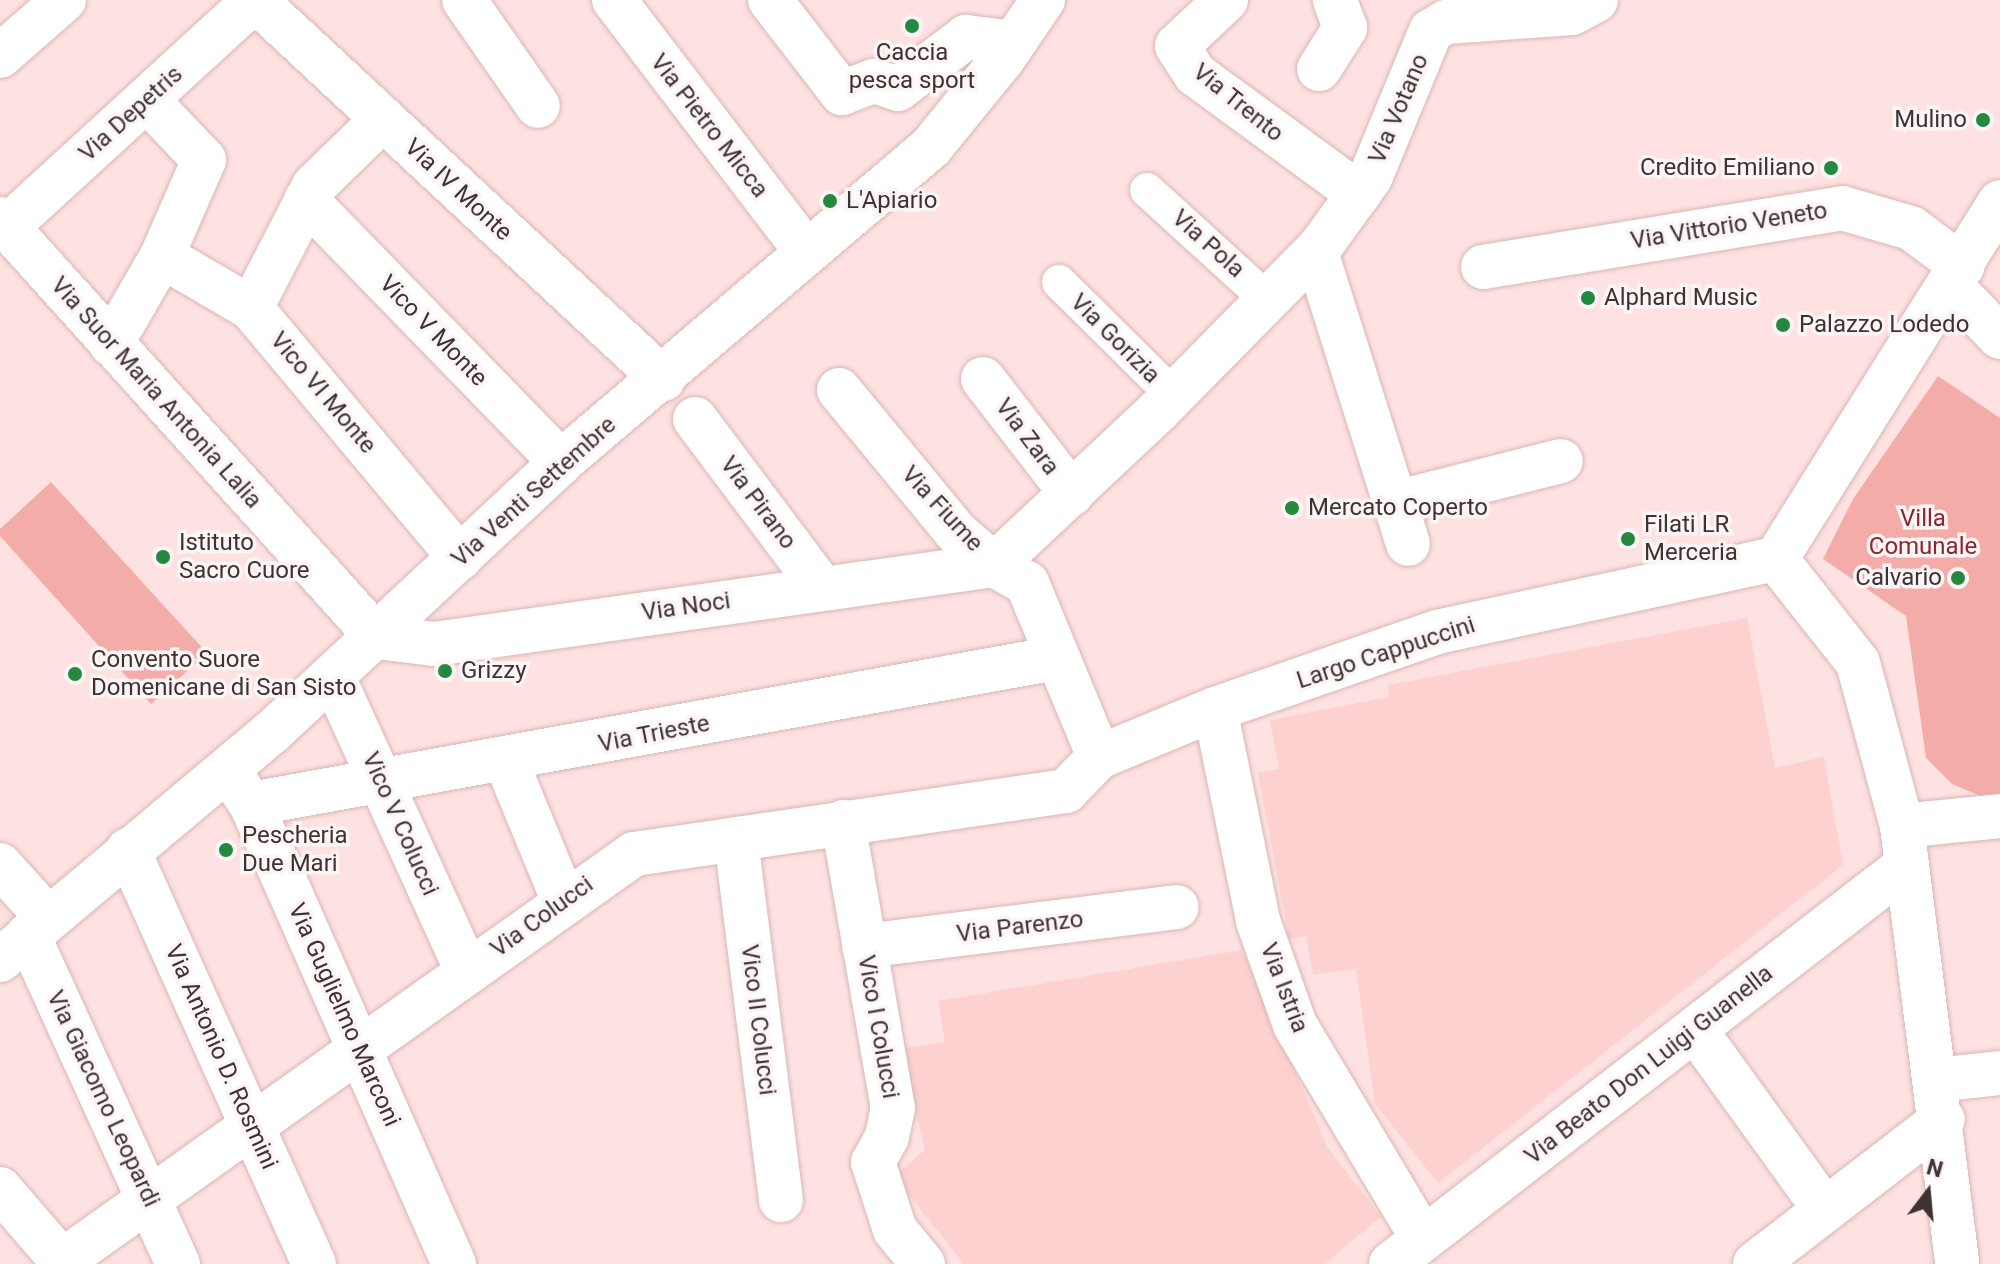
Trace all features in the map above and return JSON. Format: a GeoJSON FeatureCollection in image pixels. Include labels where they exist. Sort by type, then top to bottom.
{"type":"FeatureCollection","features":[{"type":"Feature","properties":{"kind":"street"},"geometry":{"type":"LineString","coordinates":[[0,56],[64,0]]}},
{"type":"Feature","properties":{"kind":"street","name":"Via Depetris"},"geometry":{"type":"LineString","coordinates":[[2,222],[147,100],[255,0]]}},
{"type":"Feature","properties":{"kind":"street","name":"Via IV Monte"},"geometry":{"type":"LineString","coordinates":[[255,0],[663,379]]}},
{"type":"Feature","properties":{"kind":"street"},"geometry":{"type":"LineString","coordinates":[[464,0],[538,106]]}},
{"type":"Feature","properties":{"kind":"street","name":"Via Pietro Micca"},"geometry":{"type":"LineString","coordinates":[[614,0],[806,251]]}},
{"type":"Feature","properties":{"kind":"street"},"geometry":{"type":"LineString","coordinates":[[770,0],[842,93],[874,81],[898,89],[966,37],[1014,43]]}},
{"type":"Feature","properties":{"kind":"street","name":"Via Venti Settembre"},"geometry":{"type":"LineString","coordinates":[[25,937],[128,850],[239,787],[333,677],[561,462],[663,379],[806,251],[931,147],[1014,43],[1043,0]]}},
{"type":"Feature","properties":{"kind":"street","name":"Via Trento"},"geometry":{"type":"LineString","coordinates":[[1226,0],[1177,46],[1195,74],[1359,194]]}},
{"type":"Feature","properties":{"kind":"street"},"geometry":{"type":"LineString","coordinates":[[1319,69],[1345,28],[1335,0]]}},
{"type":"Feature","properties":{"kind":"street","name":"Via Votano"},"geometry":{"type":"LineString","coordinates":[[994,565],[1072,494],[1318,249],[1359,194],[1431,31],[1446,22],[1564,4]]}},
{"type":"Feature","properties":{"kind":"street"},"geometry":{"type":"LineString","coordinates":[[111,344],[162,256],[204,160],[147,100]]}},
{"type":"Feature","properties":{"kind":"street"},"geometry":{"type":"LineString","coordinates":[[251,308],[306,200],[383,119]]}},
{"type":"Feature","properties":{"kind":"street","name":"Via Pola"},"geometry":{"type":"LineString","coordinates":[[1147,190],[1268,300]]}},
{"type":"Feature","properties":{"kind":"street","name":"Vico V Monte"},"geometry":{"type":"LineString","coordinates":[[306,200],[561,462]]}},
{"type":"Feature","properties":{"kind":"street"},"geometry":{"type":"LineString","coordinates":[[1957,1264],[1939,1099],[1904,846],[1858,663],[1776,559],[2000,202]]}},
{"type":"Feature","properties":{"kind":"street","name":"Via Vittorio Veneto"},"geometry":{"type":"LineString","coordinates":[[1483,267],[1842,208],[1911,228],[1956,276],[2000,337]]}},
{"type":"Feature","properties":{"kind":"street","name":"Via Suor Maria Antonia Lalia"},"geometry":{"type":"LineString","coordinates":[[2,222],[377,637]]}},
{"type":"Feature","properties":{"kind":"street"},"geometry":{"type":"LineString","coordinates":[[1318,249],[1408,544]]}},
{"type":"Feature","properties":{"kind":"street","name":"Vico VI Monte"},"geometry":{"type":"LineString","coordinates":[[162,256],[251,308],[460,558]]}},
{"type":"Feature","properties":{"kind":"street","name":"Via Gorizia"},"geometry":{"type":"LineString","coordinates":[[1059,282],[1172,394]]}},
{"type":"Feature","properties":{"kind":"street","name":"Via Zara"},"geometry":{"type":"LineString","coordinates":[[983,379],[1072,494]]}},
{"type":"Feature","properties":{"kind":"street","name":"Via Fiume"},"geometry":{"type":"LineString","coordinates":[[839,390],[956,532],[994,565],[1027,583],[1099,757]]}},
{"type":"Feature","properties":{"kind":"street","name":"Via Pirano"},"geometry":{"type":"LineString","coordinates":[[695,419],[821,587]]}},
{"type":"Feature","properties":{"kind":"street"},"geometry":{"type":"LineString","coordinates":[[1395,503],[1561,461]]}},
{"type":"Feature","properties":{"kind":"street","name":"Largo Cappuccini"},"geometry":{"type":"LineString","coordinates":[[1099,757],[1215,709],[1437,632],[1776,559]]}},
{"type":"Feature","properties":{"kind":"street","name":"Via Noci"},"geometry":{"type":"LineString","coordinates":[[377,637],[434,644],[994,565]]}},
{"type":"Feature","properties":{"kind":"street","name":"Via Trieste"},"geometry":{"type":"LineString","coordinates":[[239,787],[382,783],[1056,658]]}},
{"type":"Feature","properties":{"kind":"street","name":"Vico V Colucci"},"geometry":{"type":"LineString","coordinates":[[333,677],[467,971]]}},
{"type":"Feature","properties":{"kind":"street","name":"Via Istria"},"geometry":{"type":"LineString","coordinates":[[1215,709],[1258,921],[1295,1025],[1407,1252]]}},
{"type":"Feature","properties":{"kind":"street","name":"Via Colucci"},"geometry":{"type":"LineString","coordinates":[[60,1263],[147,1197],[467,971],[563,899],[634,854],[1066,791],[1099,757]]}},
{"type":"Feature","properties":{"kind":"street"},"geometry":{"type":"LineString","coordinates":[[506,761],[563,899]]}},
{"type":"Feature","properties":{"kind":"street","name":"Via Guglielmo Marconi"},"geometry":{"type":"LineString","coordinates":[[239,787],[454,1264]]}},
{"type":"Feature","properties":{"kind":"street"},"geometry":{"type":"LineString","coordinates":[[1904,846],[2000,816]]}},
{"type":"Feature","properties":{"kind":"street","name":"Vico I Colucci"},"geometry":{"type":"LineString","coordinates":[[843,822],[893,1108],[887,1137],[873,1162],[895,1230],[923,1264]]}},
{"type":"Feature","properties":{"kind":"street","name":"Vico II Colucci"},"geometry":{"type":"LineString","coordinates":[[736,839],[781,1200]]}},
{"type":"Feature","properties":{"kind":"street","name":"Via Beato Don Luigi Guanella"},"geometry":{"type":"LineString","coordinates":[[1407,1252],[1696,1031],[1904,846]]}},
{"type":"Feature","properties":{"kind":"street","name":"Via Antonio D. Rosmini"},"geometry":{"type":"LineString","coordinates":[[128,850],[314,1264]]}},
{"type":"Feature","properties":{"kind":"street","name":"Via Giacomo Leopardi"},"geometry":{"type":"LineString","coordinates":[[0,865],[25,937],[178,1264]]}},
{"type":"Feature","properties":{"kind":"street","name":"Via Parenzo"},"geometry":{"type":"LineString","coordinates":[[864,946],[1177,907]]}},
{"type":"Feature","properties":{"kind":"street"},"geometry":{"type":"LineString","coordinates":[[1696,1031],[1823,1207]]}},
{"type":"Feature","properties":{"kind":"street"},"geometry":{"type":"LineString","coordinates":[[1755,1264],[1823,1207],[1939,1099],[2000,1073]]}},
{"type":"Feature","properties":{"kind":"street"},"geometry":{"type":"LineString","coordinates":[[0,1189],[60,1263]]}},
{"type":"Feature","properties":{"kind":"shaded area"},"geometry":{"type":"Polygon","coordinates":[[[1747,618],[1775,768],[1824,757],[1843,865],[1438,1183],[1375,1104],[1356,969],[1313,975],[1306,936],[1289,939],[1258,773],[1279,769],[1270,720],[1389,697],[1388,685],[1747,618]]]}},
{"type":"Feature","properties":{"kind":"shaded area"},"geometry":{"type":"Polygon","coordinates":[[[1242,950],[1328,1148],[1381,1217],[1324,1264],[964,1264],[894,1176],[925,1150],[900,1049],[945,1042],[938,1001],[1242,950]]]}},
{"type":"Feature","properties":{"kind":"green space","name":"Villa Comunale"},"geometry":{"type":"Polygon","coordinates":[[[1938,376],[2000,418],[2000,797],[1988,799],[1952,784],[1926,758],[1906,616],[1823,559],[1853,499],[1938,376]]]}},
{"type":"Feature","properties":{"kind":"green space"},"geometry":{"type":"Polygon","coordinates":[[[51,482],[207,653],[151,704],[0,536],[0,529],[51,482]]]}},
{"type":"Feature","properties":{"kind":"place","name":"Caccia pesca sport"},"geometry":{"type":"Point","coordinates":[912,26]}},
{"type":"Feature","properties":{"kind":"place","name":"Mulino"},"geometry":{"type":"Point","coordinates":[1983,120]}},
{"type":"Feature","properties":{"kind":"place","name":"Credito Emiliano"},"geometry":{"type":"Point","coordinates":[1831,168]}},
{"type":"Feature","properties":{"kind":"place","name":"L'Apiario"},"geometry":{"type":"Point","coordinates":[830,201]}},
{"type":"Feature","properties":{"kind":"place","name":"Alphard Music"},"geometry":{"type":"Point","coordinates":[1588,298]}},
{"type":"Feature","properties":{"kind":"place","name":"Palazzo Lodedo"},"geometry":{"type":"Point","coordinates":[1783,325]}},
{"type":"Feature","properties":{"kind":"place","name":"Mercato Coperto"},"geometry":{"type":"Point","coordinates":[1292,508]}},
{"type":"Feature","properties":{"kind":"place","name":"Filati LR Merceria"},"geometry":{"type":"Point","coordinates":[1628,539]}},
{"type":"Feature","properties":{"kind":"place","name":"Istituto Sacro Cuore"},"geometry":{"type":"Point","coordinates":[163,557]}},
{"type":"Feature","properties":{"kind":"place","name":"Calvario"},"geometry":{"type":"Point","coordinates":[1958,578]}},
{"type":"Feature","properties":{"kind":"place","name":"Grizzy"},"geometry":{"type":"Point","coordinates":[445,671]}},
{"type":"Feature","properties":{"kind":"place","name":"Convento Suore Domenicane di San Sisto"},"geometry":{"type":"Point","coordinates":[75,674]}},
{"type":"Feature","properties":{"kind":"place","name":"Pescheria Due Mari"},"geometry":{"type":"Point","coordinates":[226,850]}}]}
